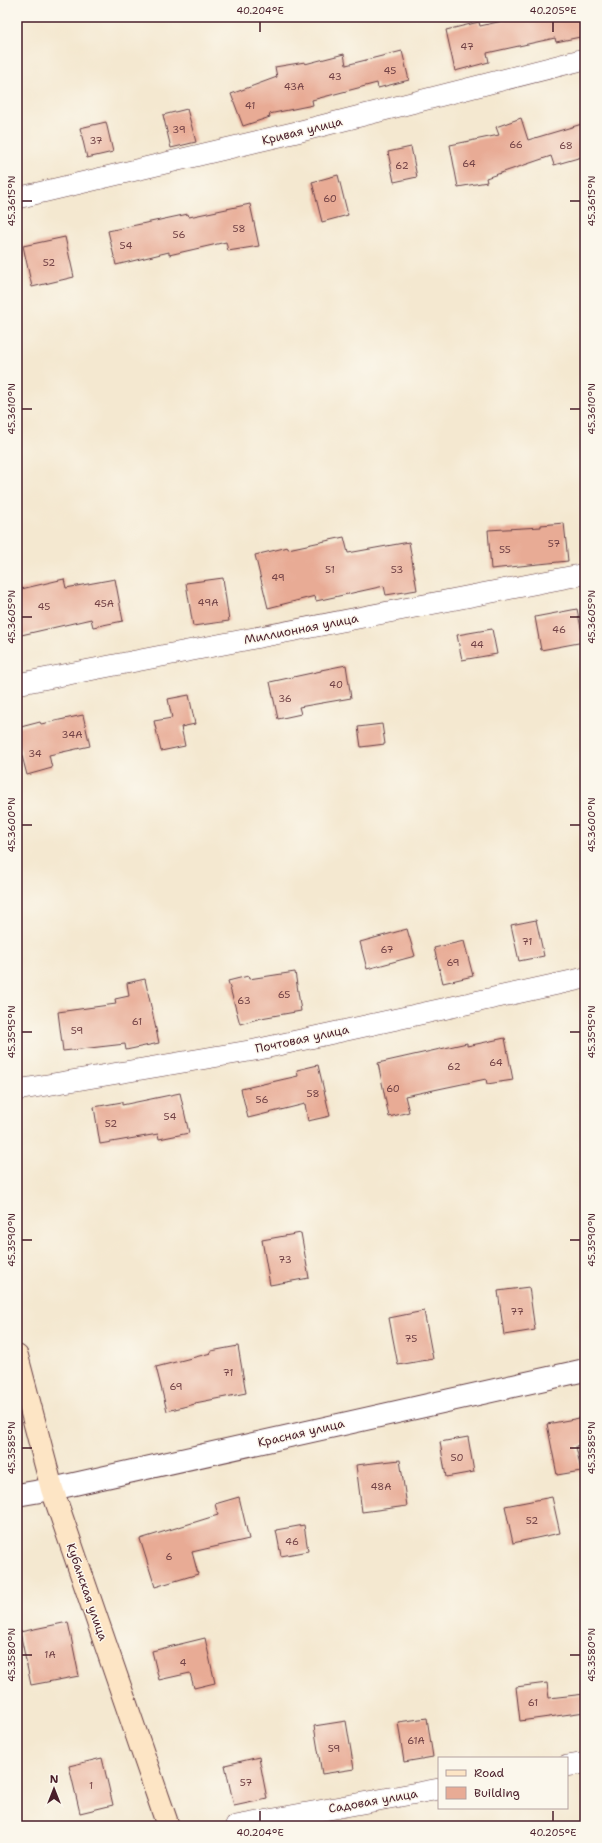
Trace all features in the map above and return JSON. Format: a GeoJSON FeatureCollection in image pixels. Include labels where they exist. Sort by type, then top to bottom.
{"type":"FeatureCollection","features":[{"type":"Feature","properties":{"kind":"main road","name":"Кубанская улица"},"geometry":{"type":"LineString","coordinates":[[17,1356],[52,1489],[168,1826]]}},
{"type":"Feature","properties":{"kind":"street","name":"Кривая улица"},"geometry":{"type":"LineString","coordinates":[[17,198],[297,132],[585,59]]}},
{"type":"Feature","properties":{"kind":"street","name":"Миллионная улица"},"geometry":{"type":"LineString","coordinates":[[17,684],[585,574]]}},
{"type":"Feature","properties":{"kind":"street","name":"Почтовая улица"},"geometry":{"type":"LineString","coordinates":[[17,1090],[255,1050],[585,978]]}},
{"type":"Feature","properties":{"kind":"street","name":"Красная улица"},"geometry":{"type":"LineString","coordinates":[[17,1495],[52,1489],[585,1370]]}},
{"type":"Feature","properties":{"kind":"street"},"geometry":{"type":"LineString","coordinates":[[568,1766],[585,1763]]}},
{"type":"Feature","properties":{"kind":"street","name":"Садовая улица"},"geometry":{"type":"LineString","coordinates":[[236,1826],[438,1789]]}},
{"type":"Feature","properties":{"kind":"building"},"geometry":{"type":"Polygon","coordinates":[[[520,17],[585,17],[585,36],[556,42],[555,38],[487,53],[489,62],[455,71],[446,30],[479,22],[480,26],[520,17]]]}},
{"type":"Feature","properties":{"kind":"building"},"geometry":{"type":"Polygon","coordinates":[[[402,51],[409,80],[378,88],[377,83],[312,100],[313,105],[269,114],[270,117],[243,126],[231,94],[277,77],[275,67],[305,62],[305,64],[344,54],[346,65],[402,51]]]}},
{"type":"Feature","properties":{"kind":"building"},"geometry":{"type":"Polygon","coordinates":[[[187,109],[196,142],[171,148],[163,115],[187,109]]]}},
{"type":"Feature","properties":{"kind":"building"},"geometry":{"type":"Polygon","coordinates":[[[521,118],[528,140],[582,124],[585,135],[585,156],[554,165],[551,156],[486,178],[487,182],[458,187],[450,145],[499,135],[496,127],[521,118]]]}},
{"type":"Feature","properties":{"kind":"building"},"geometry":{"type":"Polygon","coordinates":[[[106,122],[113,152],[87,158],[80,128],[106,122]]]}},
{"type":"Feature","properties":{"kind":"building"},"geometry":{"type":"Polygon","coordinates":[[[411,147],[417,177],[394,182],[388,152],[411,147]]]}},
{"type":"Feature","properties":{"kind":"building"},"geometry":{"type":"Polygon","coordinates":[[[338,175],[348,215],[322,222],[312,182],[338,175]]]}},
{"type":"Feature","properties":{"kind":"building"},"geometry":{"type":"Polygon","coordinates":[[[250,204],[259,246],[228,251],[226,242],[169,255],[169,252],[116,265],[108,231],[188,214],[189,217],[250,204]]]}},
{"type":"Feature","properties":{"kind":"building"},"geometry":{"type":"Polygon","coordinates":[[[65,237],[74,277],[32,287],[23,246],[65,237]]]}},
{"type":"Feature","properties":{"kind":"building"},"geometry":{"type":"Polygon","coordinates":[[[564,523],[568,561],[491,569],[488,530],[541,527],[541,525],[564,523]]]}},
{"type":"Feature","properties":{"kind":"building"},"geometry":{"type":"Polygon","coordinates":[[[344,537],[348,553],[409,542],[417,590],[386,595],[384,586],[316,601],[315,596],[268,608],[255,555],[288,547],[288,549],[344,537]]]}},
{"type":"Feature","properties":{"kind":"building"},"geometry":{"type":"Polygon","coordinates":[[[223,578],[229,621],[193,626],[186,583],[223,578]]]}},
{"type":"Feature","properties":{"kind":"building"},"geometry":{"type":"Polygon","coordinates":[[[64,579],[66,588],[115,579],[123,621],[93,627],[91,619],[17,636],[17,590],[64,579]]]}},
{"type":"Feature","properties":{"kind":"building"},"geometry":{"type":"Polygon","coordinates":[[[577,609],[584,642],[541,650],[535,617],[577,609]]]}},
{"type":"Feature","properties":{"kind":"building"},"geometry":{"type":"Polygon","coordinates":[[[492,629],[497,654],[462,660],[457,635],[492,629]]]}},
{"type":"Feature","properties":{"kind":"building"},"geometry":{"type":"Polygon","coordinates":[[[346,665],[351,698],[299,707],[301,714],[278,719],[270,682],[346,665]]]}},
{"type":"Feature","properties":{"kind":"building"},"geometry":{"type":"Polygon","coordinates":[[[189,695],[195,724],[181,727],[185,746],[161,751],[154,721],[172,718],[168,699],[189,695]]]}},
{"type":"Feature","properties":{"kind":"building"},"geometry":{"type":"Polygon","coordinates":[[[83,715],[90,746],[49,755],[52,768],[27,775],[17,737],[17,728],[40,722],[41,724],[83,715]]]}},
{"type":"Feature","properties":{"kind":"building"},"geometry":{"type":"Polygon","coordinates":[[[382,724],[385,744],[361,747],[358,727],[382,724]]]}},
{"type":"Feature","properties":{"kind":"building"},"geometry":{"type":"Polygon","coordinates":[[[536,920],[544,956],[519,961],[511,925],[536,920]]]}},
{"type":"Feature","properties":{"kind":"building"},"geometry":{"type":"Polygon","coordinates":[[[407,929],[415,956],[367,969],[360,942],[407,929]]]}},
{"type":"Feature","properties":{"kind":"building"},"geometry":{"type":"Polygon","coordinates":[[[464,941],[473,976],[443,983],[434,948],[464,941]]]}},
{"type":"Feature","properties":{"kind":"building"},"geometry":{"type":"Polygon","coordinates":[[[295,972],[301,1011],[261,1018],[240,1024],[228,981],[248,976],[249,979],[295,972]]]}},
{"type":"Feature","properties":{"kind":"building"},"geometry":{"type":"Polygon","coordinates":[[[145,979],[159,1043],[126,1050],[125,1044],[63,1051],[58,1012],[116,1004],[115,999],[129,996],[127,983],[145,979]]]}},
{"type":"Feature","properties":{"kind":"building"},"geometry":{"type":"Polygon","coordinates":[[[505,1038],[513,1080],[487,1084],[486,1079],[405,1096],[409,1112],[389,1117],[378,1063],[467,1043],[467,1046],[505,1038]]]}},
{"type":"Feature","properties":{"kind":"building"},"geometry":{"type":"Polygon","coordinates":[[[318,1065],[330,1116],[308,1121],[305,1104],[248,1118],[241,1089],[298,1076],[297,1070],[318,1065]]]}},
{"type":"Feature","properties":{"kind":"building"},"geometry":{"type":"Polygon","coordinates":[[[180,1093],[189,1133],[159,1139],[158,1134],[100,1144],[94,1107],[122,1102],[122,1105],[180,1093]]]}},
{"type":"Feature","properties":{"kind":"building"},"geometry":{"type":"Polygon","coordinates":[[[301,1233],[309,1278],[270,1285],[262,1240],[301,1233]]]}},
{"type":"Feature","properties":{"kind":"building"},"geometry":{"type":"Polygon","coordinates":[[[529,1287],[535,1330],[504,1335],[498,1291],[529,1287]]]}},
{"type":"Feature","properties":{"kind":"building"},"geometry":{"type":"Polygon","coordinates":[[[424,1311],[433,1359],[398,1365],[389,1318],[424,1311]]]}},
{"type":"Feature","properties":{"kind":"building"},"geometry":{"type":"Polygon","coordinates":[[[238,1346],[246,1393],[195,1403],[167,1411],[156,1367],[211,1353],[211,1351],[238,1346]]]}},
{"type":"Feature","properties":{"kind":"building"},"geometry":{"type":"Polygon","coordinates":[[[585,1417],[585,1444],[576,1446],[581,1471],[557,1475],[547,1424],[585,1417]]]}},
{"type":"Feature","properties":{"kind":"building"},"geometry":{"type":"Polygon","coordinates":[[[468,1437],[474,1472],[446,1477],[440,1442],[468,1437]]]}},
{"type":"Feature","properties":{"kind":"building"},"geometry":{"type":"Polygon","coordinates":[[[400,1460],[407,1506],[362,1512],[356,1465],[400,1460]]]}},
{"type":"Feature","properties":{"kind":"building"},"geometry":{"type":"Polygon","coordinates":[[[239,1497],[249,1539],[192,1552],[198,1574],[155,1587],[140,1539],[218,1515],[215,1504],[239,1497]]]}},
{"type":"Feature","properties":{"kind":"building"},"geometry":{"type":"Polygon","coordinates":[[[552,1497],[560,1533],[513,1543],[505,1506],[552,1497]]]}},
{"type":"Feature","properties":{"kind":"building"},"geometry":{"type":"Polygon","coordinates":[[[304,1525],[308,1551],[281,1556],[276,1530],[304,1525]]]}},
{"type":"Feature","properties":{"kind":"building"},"geometry":{"type":"Polygon","coordinates":[[[68,1622],[79,1676],[31,1685],[20,1632],[68,1622]]]}},
{"type":"Feature","properties":{"kind":"building"},"geometry":{"type":"Polygon","coordinates":[[[205,1638],[215,1683],[194,1688],[190,1673],[159,1680],[152,1651],[205,1638]]]}},
{"type":"Feature","properties":{"kind":"building"},"geometry":{"type":"Polygon","coordinates":[[[547,1683],[549,1698],[585,1694],[585,1712],[520,1721],[516,1687],[547,1683]]]}},
{"type":"Feature","properties":{"kind":"building"},"geometry":{"type":"Polygon","coordinates":[[[427,1718],[433,1757],[404,1762],[398,1722],[427,1718]]]}},
{"type":"Feature","properties":{"kind":"building"},"geometry":{"type":"Polygon","coordinates":[[[346,1721],[354,1769],[322,1774],[314,1726],[346,1721]]]}},
{"type":"Feature","properties":{"kind":"building"},"geometry":{"type":"Polygon","coordinates":[[[259,1757],[267,1799],[234,1806],[225,1765],[259,1757]]]}},
{"type":"Feature","properties":{"kind":"building"},"geometry":{"type":"Polygon","coordinates":[[[102,1758],[113,1805],[80,1813],[69,1766],[102,1758]]]}}]}
